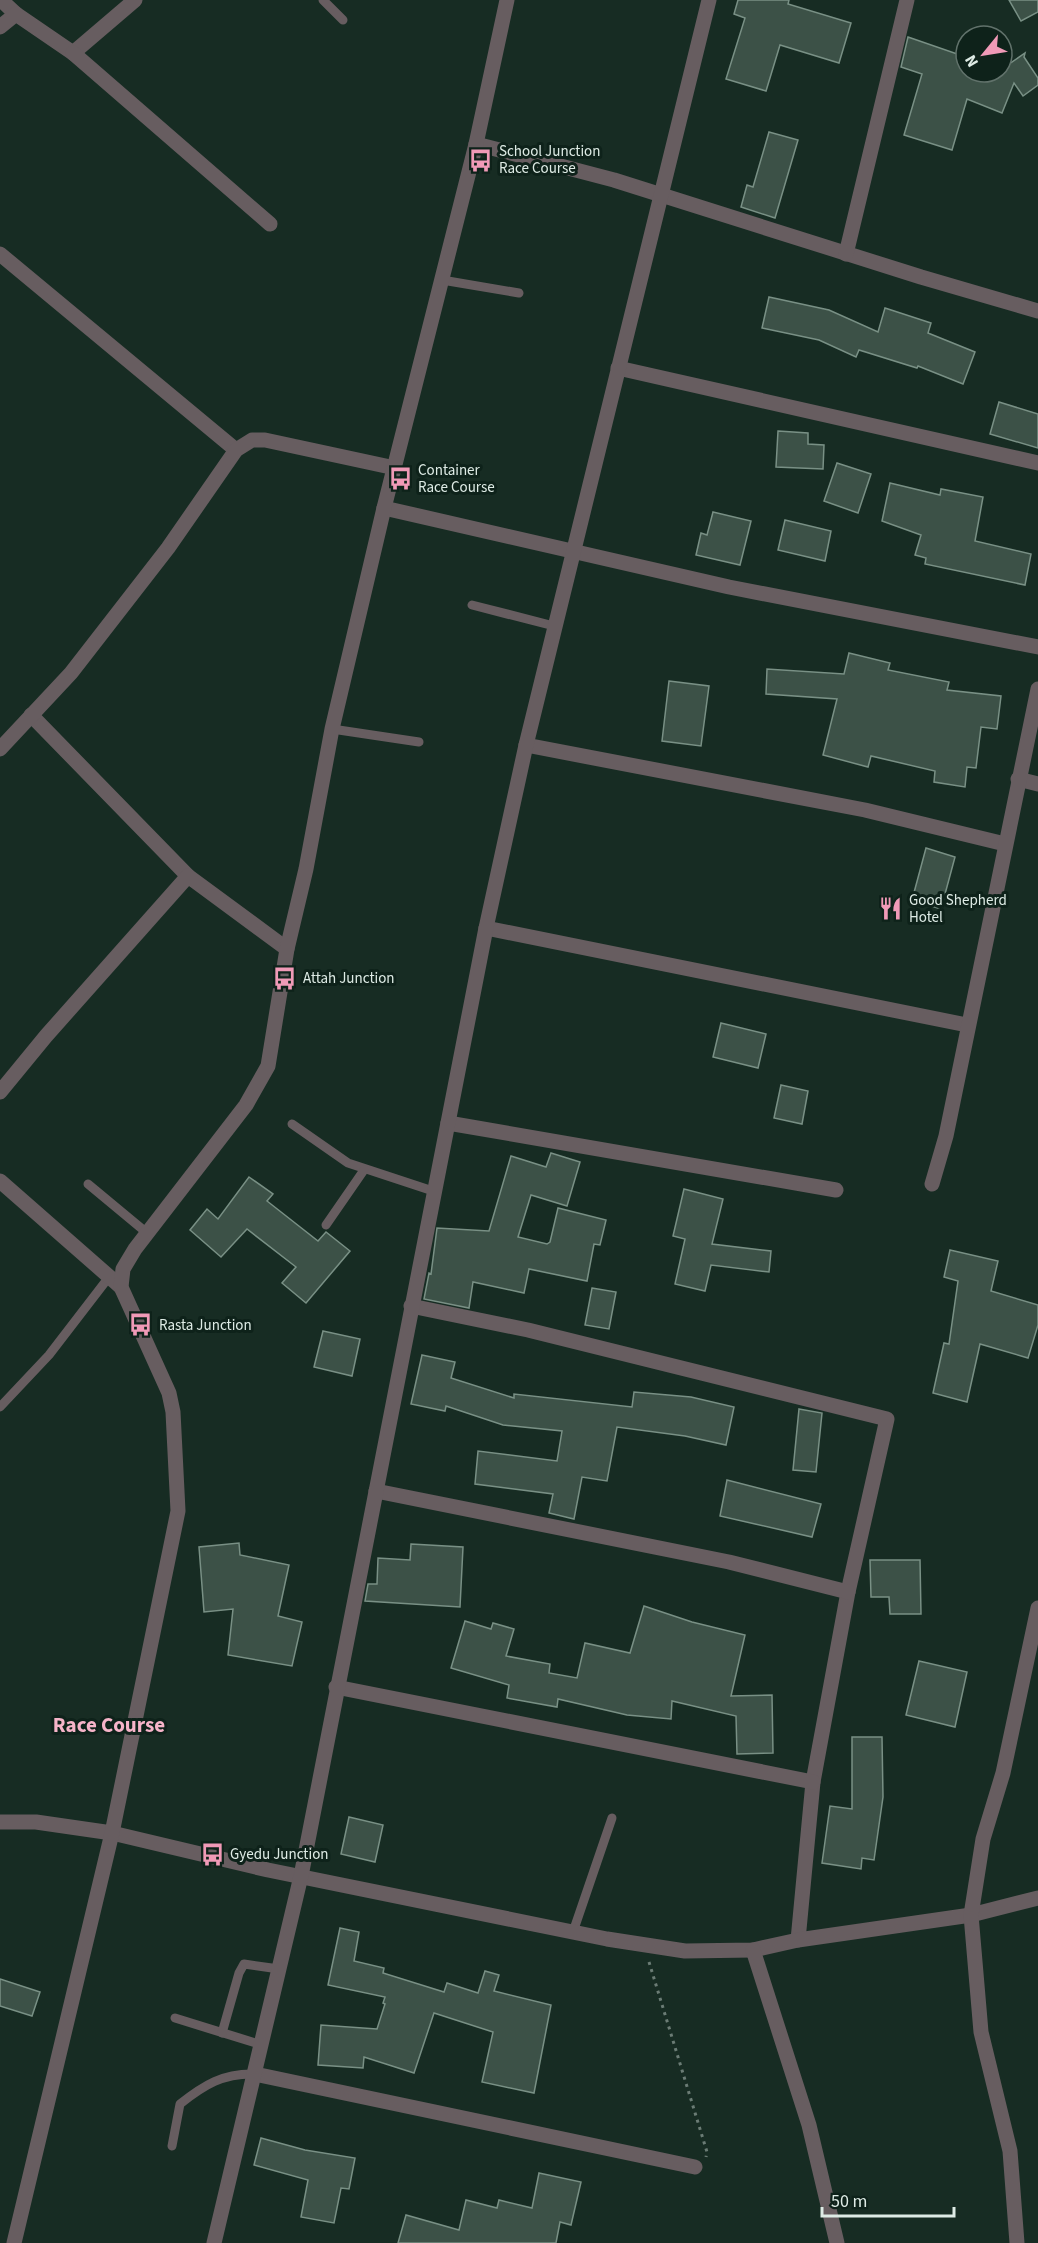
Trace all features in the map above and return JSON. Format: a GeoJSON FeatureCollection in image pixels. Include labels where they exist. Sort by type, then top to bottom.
{"type":"FeatureCollection","features":[{"type":"Feature","properties":{"kind":"street"},"geometry":{"type":"LineString","coordinates":[[1,0],[16,14],[73,53],[270,224]]}},
{"type":"Feature","properties":{"kind":"street"},"geometry":{"type":"LineString","coordinates":[[73,53],[135,0]]}},
{"type":"Feature","properties":{"kind":"street"},"geometry":{"type":"LineString","coordinates":[[115,1282],[147,1233],[246,1105],[268,1066],[287,949],[306,869],[332,729],[384,508],[476,144],[507,0]]}},
{"type":"Feature","properties":{"kind":"street"},"geometry":{"type":"LineString","coordinates":[[214,2243],[301,1876],[336,1687],[411,1306],[436,1192],[486,928],[526,745],[572,550],[709,0]]}},
{"type":"Feature","properties":{"kind":"street"},"geometry":{"type":"LineString","coordinates":[[846,254],[907,0]]}},
{"type":"Feature","properties":{"kind":"street"},"geometry":{"type":"LineString","coordinates":[[0,27],[16,14]]}},
{"type":"Feature","properties":{"kind":"street"},"geometry":{"type":"LineString","coordinates":[[476,144],[662,195],[846,254],[1038,311]]}},
{"type":"Feature","properties":{"kind":"street"},"geometry":{"type":"LineString","coordinates":[[0,254],[236,450]]}},
{"type":"Feature","properties":{"kind":"street"},"geometry":{"type":"LineString","coordinates":[[618,368],[1038,463]]}},
{"type":"Feature","properties":{"kind":"street"},"geometry":{"type":"LineString","coordinates":[[0,750],[71,673],[168,548],[236,450],[252,440],[265,440],[395,468]]}},
{"type":"Feature","properties":{"kind":"street"},"geometry":{"type":"LineString","coordinates":[[384,508],[729,586],[1038,647]]}},
{"type":"Feature","properties":{"kind":"street"},"geometry":{"type":"LineString","coordinates":[[932,1184],[946,1136],[967,1024],[1038,689]]}},
{"type":"Feature","properties":{"kind":"street"},"geometry":{"type":"LineString","coordinates":[[31,715],[188,876],[287,949]]}},
{"type":"Feature","properties":{"kind":"street"},"geometry":{"type":"LineString","coordinates":[[526,745],[865,810],[1005,844]]}},
{"type":"Feature","properties":{"kind":"street"},"geometry":{"type":"LineString","coordinates":[[1018,779],[1038,784]]}},
{"type":"Feature","properties":{"kind":"street"},"geometry":{"type":"LineString","coordinates":[[0,1092],[46,1036],[188,876]]}},
{"type":"Feature","properties":{"kind":"street"},"geometry":{"type":"LineString","coordinates":[[486,928],[967,1024]]}},
{"type":"Feature","properties":{"kind":"street"},"geometry":{"type":"LineString","coordinates":[[448,1123],[836,1190]]}},
{"type":"Feature","properties":{"kind":"street"},"geometry":{"type":"LineString","coordinates":[[0,1181],[115,1282],[168,1393],[173,1412],[178,1511],[112,1833],[14,2243]]}},
{"type":"Feature","properties":{"kind":"street"},"geometry":{"type":"LineString","coordinates":[[411,1306],[528,1330],[887,1419],[848,1592],[813,1782],[798,1940]]}},
{"type":"Feature","properties":{"kind":"street"},"geometry":{"type":"LineString","coordinates":[[376,1491],[729,1562],[848,1592]]}},
{"type":"Feature","properties":{"kind":"street"},"geometry":{"type":"LineString","coordinates":[[1017,2243],[1010,2151],[981,2032],[971,1915],[983,1839],[1003,1773],[1038,1608]]}},
{"type":"Feature","properties":{"kind":"street"},"geometry":{"type":"LineString","coordinates":[[336,1687],[813,1782]]}},
{"type":"Feature","properties":{"kind":"street"},"geometry":{"type":"LineString","coordinates":[[0,1822],[36,1822],[112,1833],[301,1876],[573,1932],[685,1951],[753,1950],[798,1940],[971,1915],[1038,1898]]}},
{"type":"Feature","properties":{"kind":"street"},"geometry":{"type":"LineString","coordinates":[[753,1950],[809,2126],[837,2243]]}},
{"type":"Feature","properties":{"kind":"street"},"geometry":{"type":"LineString","coordinates":[[255,2074],[694,2167]]}},
{"type":"Feature","properties":{"kind":"lane"},"geometry":{"type":"LineString","coordinates":[[324,0],[343,20]]}},
{"type":"Feature","properties":{"kind":"lane"},"geometry":{"type":"LineString","coordinates":[[442,280],[519,293]]}},
{"type":"Feature","properties":{"kind":"lane"},"geometry":{"type":"LineString","coordinates":[[471,605],[554,626]]}},
{"type":"Feature","properties":{"kind":"lane"},"geometry":{"type":"LineString","coordinates":[[332,729],[419,742]]}},
{"type":"Feature","properties":{"kind":"lane"},"geometry":{"type":"LineString","coordinates":[[292,1124],[348,1163],[436,1192]]}},
{"type":"Feature","properties":{"kind":"lane"},"geometry":{"type":"LineString","coordinates":[[326,1225],[364,1170]]}},
{"type":"Feature","properties":{"kind":"lane"},"geometry":{"type":"LineString","coordinates":[[88,1184],[147,1233]]}},
{"type":"Feature","properties":{"kind":"lane"},"geometry":{"type":"LineString","coordinates":[[0,1407],[115,1282]]}},
{"type":"Feature","properties":{"kind":"lane"},"geometry":{"type":"LineString","coordinates":[[573,1932],[612,1818]]}},
{"type":"Feature","properties":{"kind":"lane"},"geometry":{"type":"LineString","coordinates":[[222,2033],[239,1973],[244,1964],[279,1969]]}},
{"type":"Feature","properties":{"kind":"lane"},"geometry":{"type":"LineString","coordinates":[[175,2018],[262,2045]]}},
{"type":"Feature","properties":{"kind":"lane"},"geometry":{"type":"LineString","coordinates":[[172,2146],[180,2104],[204,2085],[222,2077],[255,2074]]}},
{"type":"Feature","properties":{"kind":"path"},"geometry":{"type":"LineString","coordinates":[[643,1944],[707,2152],[701,2166],[694,2167]]}},
{"type":"Feature","properties":{"kind":"building"},"geometry":{"type":"Polygon","coordinates":[[[738,0],[789,0],[788,4],[851,23],[839,63],[780,45],[766,91],[726,79],[745,18],[734,14],[738,0]]]}},
{"type":"Feature","properties":{"kind":"building"},"geometry":{"type":"Polygon","coordinates":[[[1009,0],[1038,0],[1038,12],[1021,21],[1009,0]]]}},
{"type":"Feature","properties":{"kind":"building"},"geometry":{"type":"Polygon","coordinates":[[[908,37],[954,53],[954,84],[1014,84],[1002,113],[967,99],[952,150],[904,135],[922,74],[901,67],[908,37]]]}},
{"type":"Feature","properties":{"kind":"building"},"geometry":{"type":"Polygon","coordinates":[[[1025,53],[1024,57],[1038,78],[1038,85],[1023,96],[1014,83],[1014,61],[1025,53]]]}},
{"type":"Feature","properties":{"kind":"building"},"geometry":{"type":"Polygon","coordinates":[[[769,132],[798,140],[775,218],[741,207],[747,185],[753,187],[769,132]]]}},
{"type":"Feature","properties":{"kind":"building"},"geometry":{"type":"Polygon","coordinates":[[[769,297],[829,310],[878,332],[885,308],[931,323],[928,333],[975,352],[963,384],[918,366],[917,368],[859,350],[856,357],[819,340],[762,328],[769,297]]]}},
{"type":"Feature","properties":{"kind":"building"},"geometry":{"type":"Polygon","coordinates":[[[999,402],[1038,414],[1038,448],[990,434],[999,402]]]}},
{"type":"Feature","properties":{"kind":"building"},"geometry":{"type":"Polygon","coordinates":[[[778,431],[808,433],[808,444],[824,445],[823,469],[776,467],[778,431]]]}},
{"type":"Feature","properties":{"kind":"building"},"geometry":{"type":"Polygon","coordinates":[[[837,463],[871,474],[858,513],[824,501],[837,463]]]}},
{"type":"Feature","properties":{"kind":"building"},"geometry":{"type":"Polygon","coordinates":[[[890,483],[940,495],[941,489],[983,497],[975,541],[1031,554],[1025,585],[925,564],[926,558],[915,555],[921,535],[882,521],[890,483]]]}},
{"type":"Feature","properties":{"kind":"building"},"geometry":{"type":"Polygon","coordinates":[[[713,512],[751,521],[740,565],[696,555],[701,533],[707,535],[713,512]]]}},
{"type":"Feature","properties":{"kind":"building"},"geometry":{"type":"Polygon","coordinates":[[[785,520],[831,531],[825,561],[778,550],[785,520]]]}},
{"type":"Feature","properties":{"kind":"building"},"geometry":{"type":"Polygon","coordinates":[[[849,653],[890,663],[888,670],[949,682],[947,690],[1001,696],[997,729],[981,727],[976,768],[967,767],[965,787],[934,782],[935,771],[871,756],[868,767],[823,755],[837,699],[766,694],[767,669],[844,674],[849,653]]]}},
{"type":"Feature","properties":{"kind":"building"},"geometry":{"type":"Polygon","coordinates":[[[669,681],[709,686],[701,746],[662,741],[669,681]]]}},
{"type":"Feature","properties":{"kind":"building"},"geometry":{"type":"Polygon","coordinates":[[[926,848],[955,857],[941,909],[912,900],[926,848]]]}},
{"type":"Feature","properties":{"kind":"building"},"geometry":{"type":"Polygon","coordinates":[[[721,1023],[766,1034],[758,1068],[713,1057],[721,1023]]]}},
{"type":"Feature","properties":{"kind":"building"},"geometry":{"type":"Polygon","coordinates":[[[781,1085],[808,1091],[802,1124],[774,1118],[781,1085]]]}},
{"type":"Feature","properties":{"kind":"building"},"geometry":{"type":"Polygon","coordinates":[[[551,1153],[580,1162],[567,1206],[531,1195],[518,1237],[547,1244],[550,1242],[558,1208],[606,1220],[600,1245],[594,1244],[587,1281],[529,1269],[524,1293],[473,1282],[469,1308],[424,1299],[429,1273],[431,1274],[437,1228],[489,1231],[511,1156],[546,1167],[551,1153]]]}},
{"type":"Feature","properties":{"kind":"building"},"geometry":{"type":"Polygon","coordinates":[[[249,1177],[273,1194],[267,1201],[318,1241],[326,1232],[350,1251],[306,1303],[282,1283],[296,1267],[247,1229],[221,1257],[190,1230],[207,1209],[218,1219],[249,1177]]]}},
{"type":"Feature","properties":{"kind":"building"},"geometry":{"type":"Polygon","coordinates":[[[684,1189],[723,1199],[712,1244],[771,1251],[769,1272],[711,1265],[705,1291],[675,1284],[685,1239],[673,1236],[684,1189]]]}},
{"type":"Feature","properties":{"kind":"building"},"geometry":{"type":"Polygon","coordinates":[[[950,1250],[998,1261],[991,1291],[1038,1305],[1038,1325],[1028,1358],[980,1344],[967,1402],[933,1393],[944,1343],[949,1344],[958,1281],[944,1277],[950,1250]]]}},
{"type":"Feature","properties":{"kind":"building"},"geometry":{"type":"Polygon","coordinates":[[[592,1288],[616,1292],[609,1329],[585,1325],[592,1288]]]}},
{"type":"Feature","properties":{"kind":"building"},"geometry":{"type":"Polygon","coordinates":[[[323,1331],[360,1339],[352,1376],[314,1367],[323,1331]]]}},
{"type":"Feature","properties":{"kind":"building"},"geometry":{"type":"Polygon","coordinates":[[[422,1355],[455,1362],[451,1378],[514,1398],[514,1394],[632,1407],[634,1392],[691,1397],[734,1407],[726,1445],[685,1436],[617,1427],[607,1481],[582,1477],[574,1519],[549,1513],[553,1494],[475,1484],[478,1451],[557,1461],[562,1431],[503,1425],[446,1406],[445,1411],[411,1404],[422,1355]]]}},
{"type":"Feature","properties":{"kind":"building"},"geometry":{"type":"Polygon","coordinates":[[[799,1409],[822,1413],[816,1472],[793,1470],[799,1409]]]}},
{"type":"Feature","properties":{"kind":"building"},"geometry":{"type":"Polygon","coordinates":[[[727,1480],[821,1504],[812,1537],[720,1516],[727,1480]]]}},
{"type":"Feature","properties":{"kind":"building"},"geometry":{"type":"Polygon","coordinates":[[[239,1543],[240,1555],[289,1565],[278,1616],[302,1622],[292,1666],[228,1655],[233,1609],[204,1612],[199,1547],[239,1543]]]}},
{"type":"Feature","properties":{"kind":"building"},"geometry":{"type":"Polygon","coordinates":[[[411,1544],[463,1547],[460,1607],[365,1601],[368,1584],[377,1584],[378,1558],[410,1560],[411,1544]]]}},
{"type":"Feature","properties":{"kind":"building"},"geometry":{"type":"Polygon","coordinates":[[[870,1560],[920,1560],[921,1614],[890,1614],[889,1597],[871,1597],[870,1560]]]}},
{"type":"Feature","properties":{"kind":"building"},"geometry":{"type":"Polygon","coordinates":[[[644,1606],[692,1622],[745,1635],[731,1696],[772,1695],[773,1753],[737,1754],[736,1716],[672,1701],[671,1719],[627,1715],[558,1699],[557,1707],[507,1698],[509,1685],[451,1668],[465,1621],[491,1629],[493,1623],[514,1629],[506,1656],[550,1664],[549,1673],[577,1678],[585,1643],[630,1653],[644,1606]]]}},
{"type":"Feature","properties":{"kind":"building"},"geometry":{"type":"Polygon","coordinates":[[[919,1661],[967,1672],[955,1727],[906,1715],[919,1661]]]}},
{"type":"Feature","properties":{"kind":"building"},"geometry":{"type":"Polygon","coordinates":[[[852,1737],[882,1737],[883,1797],[874,1860],[862,1858],[861,1869],[822,1863],[830,1806],[852,1809],[852,1737]]]}},
{"type":"Feature","properties":{"kind":"building"},"geometry":{"type":"Polygon","coordinates":[[[349,1817],[383,1825],[375,1862],[341,1854],[349,1817]]]}},
{"type":"Feature","properties":{"kind":"building"},"geometry":{"type":"Polygon","coordinates":[[[340,1928],[359,1932],[354,1961],[384,1968],[383,1973],[444,1992],[447,1983],[478,1993],[485,1971],[499,1975],[494,1991],[551,2005],[534,2093],[482,2082],[493,2032],[434,2013],[414,2073],[364,2057],[363,2068],[318,2065],[321,2025],[377,2029],[385,2004],[383,2003],[385,1997],[328,1985],[340,1928]]]}},
{"type":"Feature","properties":{"kind":"building"},"geometry":{"type":"Polygon","coordinates":[[[0,1979],[40,1992],[32,2016],[0,2006],[0,1979]]]}},
{"type":"Feature","properties":{"kind":"building"},"geometry":{"type":"Polygon","coordinates":[[[261,2138],[305,2150],[355,2158],[349,2189],[341,2188],[334,2223],[301,2217],[308,2180],[254,2165],[261,2138]]]}},
{"type":"Feature","properties":{"kind":"building"},"geometry":{"type":"Polygon","coordinates":[[[539,2173],[581,2182],[571,2225],[560,2222],[556,2243],[398,2243],[406,2215],[459,2230],[466,2200],[497,2208],[499,2200],[532,2208],[539,2173]]]}},
{"type":"Feature","properties":{"kind":"place","name":"School Junction Race Course"},"geometry":{"type":"Point","coordinates":[481,160]}},
{"type":"Feature","properties":{"kind":"place","name":"Container Race Course"},"geometry":{"type":"Point","coordinates":[400,479]}},
{"type":"Feature","properties":{"kind":"place","name":"Good Shepherd Hotel"},"geometry":{"type":"Point","coordinates":[891,909]}},
{"type":"Feature","properties":{"kind":"place","name":"Attah Junction"},"geometry":{"type":"Point","coordinates":[285,978]}},
{"type":"Feature","properties":{"kind":"place","name":"Rasta Junction"},"geometry":{"type":"Point","coordinates":[141,1325]}},
{"type":"Feature","properties":{"kind":"place","name":"Gyedu Junction"},"geometry":{"type":"Point","coordinates":[212,1854]}},
{"type":"Feature","properties":{"kind":"district","name":"Race Course"},"geometry":{"type":"Point","coordinates":[109,1725]}}]}
